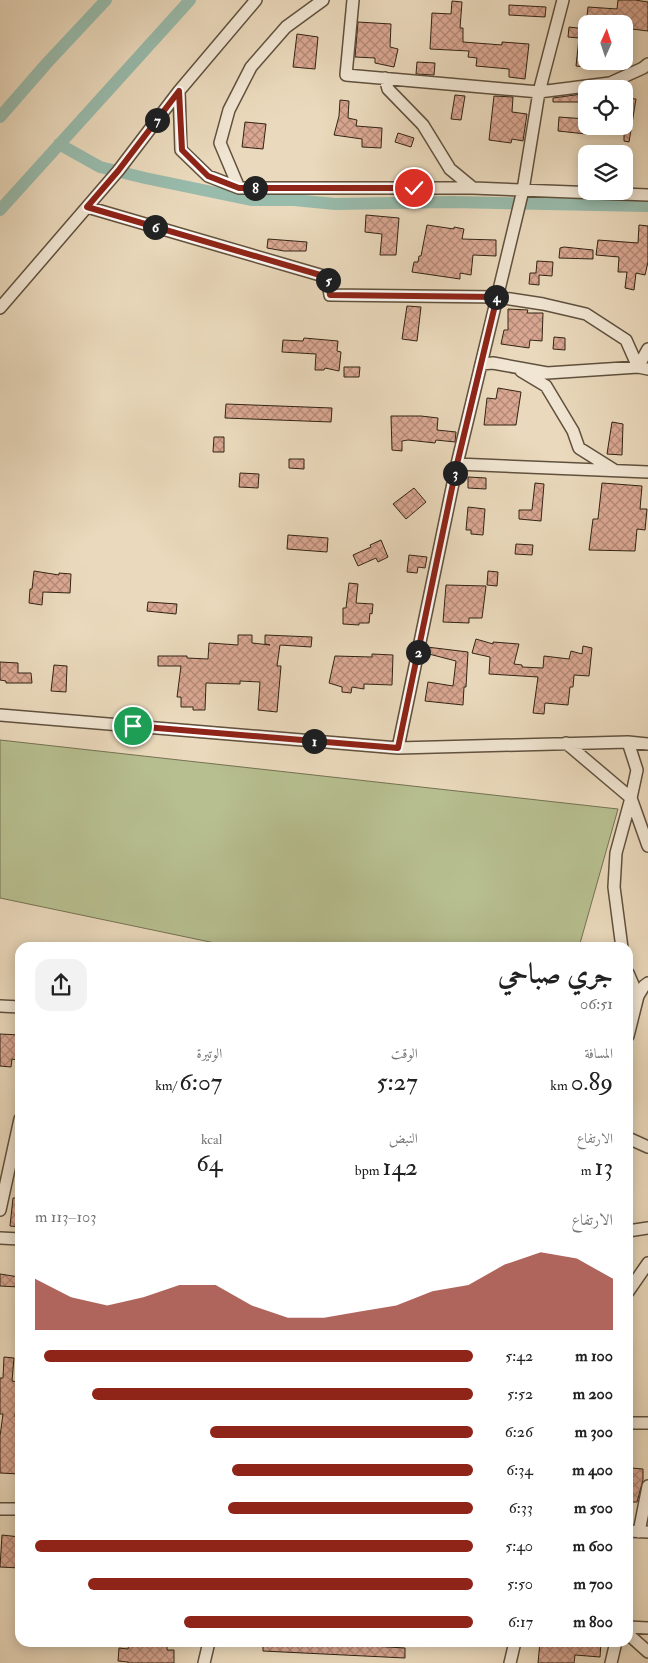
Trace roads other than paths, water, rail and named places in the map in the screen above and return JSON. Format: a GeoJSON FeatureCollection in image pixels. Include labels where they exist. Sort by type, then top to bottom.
{"type":"FeatureCollection","features":[{"type":"Feature","properties":{"kind":"street"},"geometry":{"type":"LineString","coordinates":[[0,308],[118,171],[179,91],[256,0]]}},
{"type":"Feature","properties":{"kind":"street"},"geometry":{"type":"LineString","coordinates":[[239,188],[220,143],[229,110],[251,67],[286,27],[323,0]]}},
{"type":"Feature","properties":{"kind":"street"},"geometry":{"type":"LineString","coordinates":[[353,0],[346,74],[539,92],[610,83],[648,64]]}},
{"type":"Feature","properties":{"kind":"street"},"geometry":{"type":"LineString","coordinates":[[398,748],[457,464],[523,190],[539,92],[563,0]]}},
{"type":"Feature","properties":{"kind":"street"},"geometry":{"type":"LineString","coordinates":[[385,78],[388,89],[422,125],[450,169],[473,188]]}},
{"type":"Feature","properties":{"kind":"street"},"geometry":{"type":"LineString","coordinates":[[179,91],[182,150],[208,176],[239,188],[473,188],[648,195]]}},
{"type":"Feature","properties":{"kind":"street"},"geometry":{"type":"LineString","coordinates":[[87,207],[327,277],[330,295],[497,297],[543,304],[586,314],[626,340],[643,368]]}},
{"type":"Feature","properties":{"kind":"street"},"geometry":{"type":"LineString","coordinates":[[643,368],[648,349]]}},
{"type":"Feature","properties":{"kind":"street"},"geometry":{"type":"LineString","coordinates":[[481,364],[493,363],[548,373],[643,368]]}},
{"type":"Feature","properties":{"kind":"street"},"geometry":{"type":"LineString","coordinates":[[513,367],[546,386],[573,431],[579,448],[615,471]]}},
{"type":"Feature","properties":{"kind":"street"},"geometry":{"type":"LineString","coordinates":[[457,464],[648,472]]}},
{"type":"Feature","properties":{"kind":"street"},"geometry":{"type":"LineString","coordinates":[[0,715],[398,748],[628,742],[648,744]]}},
{"type":"Feature","properties":{"kind":"street"},"geometry":{"type":"LineString","coordinates":[[621,942],[614,887],[616,853],[632,798],[637,770],[628,742]]}},
{"type":"Feature","properties":{"kind":"street"},"geometry":{"type":"LineString","coordinates":[[566,744],[632,798],[648,846]]}},
{"type":"Feature","properties":{"kind":"street"},"geometry":{"type":"LineString","coordinates":[[633,1016],[638,996],[648,983]]}},
{"type":"Feature","properties":{"kind":"street"},"geometry":{"type":"LineString","coordinates":[[633,984],[638,996]]}},
{"type":"Feature","properties":{"kind":"street"},"geometry":{"type":"LineString","coordinates":[[0,1006],[15,1006]]}},
{"type":"Feature","properties":{"kind":"street"},"geometry":{"type":"LineString","coordinates":[[633,1140],[648,1147]]}},
{"type":"Feature","properties":{"kind":"street"},"geometry":{"type":"LineString","coordinates":[[0,1210],[15,1142]]}},
{"type":"Feature","properties":{"kind":"street"},"geometry":{"type":"LineString","coordinates":[[633,1230],[648,1228]]}},
{"type":"Feature","properties":{"kind":"street"},"geometry":{"type":"LineString","coordinates":[[0,1238],[15,1239]]}},
{"type":"Feature","properties":{"kind":"street"},"geometry":{"type":"LineString","coordinates":[[633,1285],[648,1263]]}},
{"type":"Feature","properties":{"kind":"street"},"geometry":{"type":"LineString","coordinates":[[633,1423],[648,1423]]}},
{"type":"Feature","properties":{"kind":"street"},"geometry":{"type":"LineString","coordinates":[[638,1532],[648,1486]]}},
{"type":"Feature","properties":{"kind":"street"},"geometry":{"type":"LineString","coordinates":[[0,1508],[15,1509]]}},
{"type":"Feature","properties":{"kind":"street"},"geometry":{"type":"LineString","coordinates":[[633,1627],[648,1628]]}},
{"type":"Feature","properties":{"kind":"street"},"geometry":{"type":"LineString","coordinates":[[633,1638],[648,1652]]}},
{"type":"Feature","properties":{"kind":"street"},"geometry":{"type":"LineString","coordinates":[[204,1663],[208,1647]]}},
{"type":"Feature","properties":{"kind":"street"},"geometry":{"type":"LineString","coordinates":[[510,1663],[514,1647]]}},
{"type":"Feature","properties":{"kind":"street"},"geometry":{"type":"LineString","coordinates":[[610,1663],[615,1647]]}},
{"type":"Feature","properties":{"kind":"waterway"},"geometry":{"type":"LineString","coordinates":[[0,117],[106,0]]}},
{"type":"Feature","properties":{"kind":"waterway"},"geometry":{"type":"LineString","coordinates":[[0,210],[190,0]]}},
{"type":"Feature","properties":{"kind":"waterway"},"geometry":{"type":"LineString","coordinates":[[59,144],[100,167],[251,200],[294,200],[335,204],[452,202],[648,206]]}}]}
